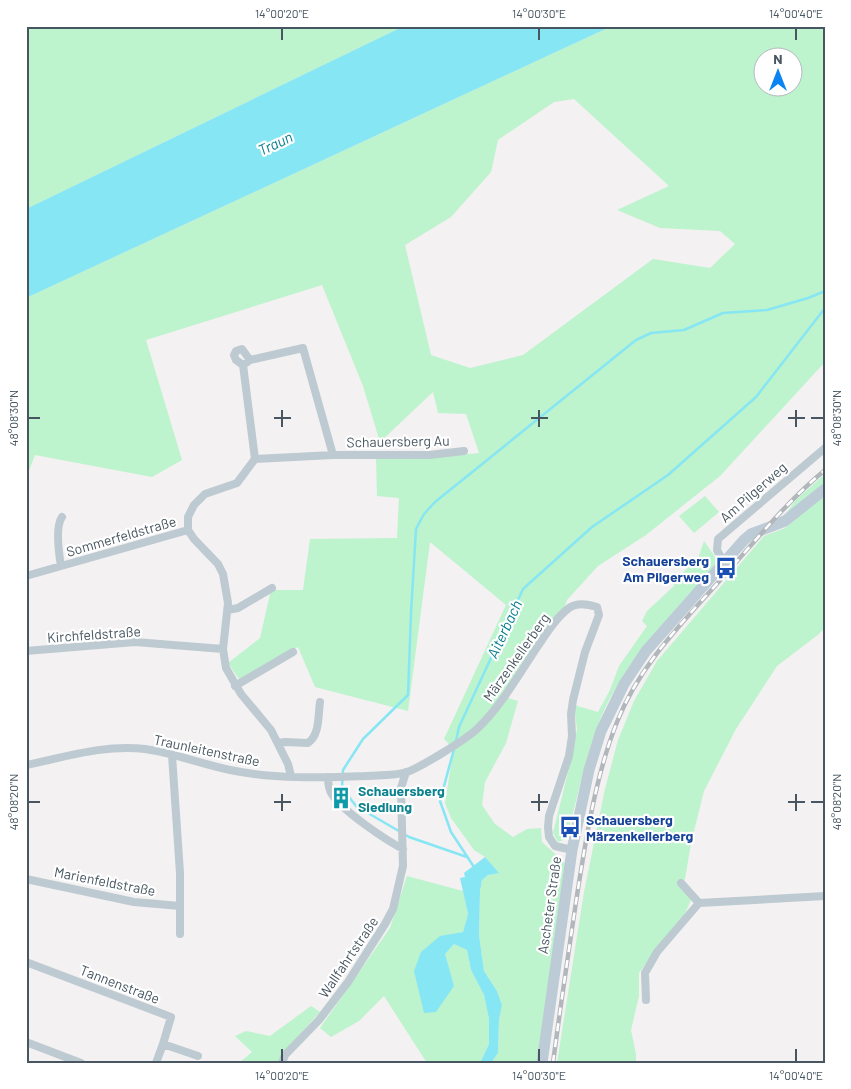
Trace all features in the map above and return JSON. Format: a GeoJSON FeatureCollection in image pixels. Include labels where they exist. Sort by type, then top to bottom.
{"type":"FeatureCollection","features":[{"type":"Feature","properties":{"kind":"main road","name":"Ascheter Straße"},"geometry":{"type":"LineString","coordinates":[[542,1063],[572,850],[582,797],[594,749],[616,698],[646,651],[751,534],[785,521],[825,489]]}},
{"type":"Feature","properties":{"kind":"street","name":"Schauersberg Au"},"geometry":{"type":"LineString","coordinates":[[243,365],[250,360],[302,348],[333,455]]}},
{"type":"Feature","properties":{"kind":"street","name":"Schauersberg Au"},"geometry":{"type":"LineString","coordinates":[[250,360],[242,349],[236,351],[234,355],[236,360],[243,365],[255,459],[333,455],[429,455],[464,452]]}},
{"type":"Feature","properties":{"kind":"street","name":"Am Pilgerweg"},"geometry":{"type":"LineString","coordinates":[[724,563],[717,550],[718,539],[825,448]]}},
{"type":"Feature","properties":{"kind":"street"},"geometry":{"type":"LineString","coordinates":[[255,459],[237,483],[204,494],[194,505],[188,517],[188,530],[194,539],[214,559],[220,569],[225,585],[228,610],[223,649],[226,668],[236,686],[263,719],[278,743],[291,770],[291,776]]}},
{"type":"Feature","properties":{"kind":"street","name":"Sommerfeldstraße"},"geometry":{"type":"LineString","coordinates":[[61,566],[59,522],[62,517]]}},
{"type":"Feature","properties":{"kind":"street","name":"Sommerfeldstraße"},"geometry":{"type":"LineString","coordinates":[[26,576],[188,530]]}},
{"type":"Feature","properties":{"kind":"street"},"geometry":{"type":"LineString","coordinates":[[228,610],[238,608],[272,588]]}},
{"type":"Feature","properties":{"kind":"street","name":"Märzenkellerberg"},"geometry":{"type":"LineString","coordinates":[[465,738],[476,730],[494,711],[553,624],[569,608],[578,604],[588,604],[597,607],[599,615],[585,652],[572,700],[572,736],[569,756],[549,816],[549,837],[555,846],[572,850]]}},
{"type":"Feature","properties":{"kind":"street","name":"Kirchfeldstraße"},"geometry":{"type":"LineString","coordinates":[[26,651],[135,642],[223,649]]}},
{"type":"Feature","properties":{"kind":"street"},"geometry":{"type":"LineString","coordinates":[[236,686],[293,652]]}},
{"type":"Feature","properties":{"kind":"street"},"geometry":{"type":"LineString","coordinates":[[278,743],[308,743],[311,741],[317,730],[320,702]]}},
{"type":"Feature","properties":{"kind":"street","name":"Traunleitenstraße"},"geometry":{"type":"LineString","coordinates":[[26,765],[90,751],[146,749],[230,770],[262,775],[350,776],[406,772],[465,738]]}},
{"type":"Feature","properties":{"kind":"street"},"geometry":{"type":"LineString","coordinates":[[172,754],[180,873],[180,934]]}},
{"type":"Feature","properties":{"kind":"street","name":"Wallfahrtstraße"},"geometry":{"type":"LineString","coordinates":[[282,1063],[285,1055],[319,1020],[348,982],[393,909],[403,866],[401,788],[406,772]]}},
{"type":"Feature","properties":{"kind":"street"},"geometry":{"type":"LineString","coordinates":[[331,777],[329,789],[332,796],[354,815],[403,845]]}},
{"type":"Feature","properties":{"kind":"street","name":"Marienfeldstraße"},"geometry":{"type":"LineString","coordinates":[[26,879],[134,902],[180,906]]}},
{"type":"Feature","properties":{"kind":"street"},"geometry":{"type":"LineString","coordinates":[[681,883],[701,903]]}},
{"type":"Feature","properties":{"kind":"street"},"geometry":{"type":"LineString","coordinates":[[646,1000],[645,973],[657,952],[701,903],[825,896]]}},
{"type":"Feature","properties":{"kind":"street","name":"Tannenstraße"},"geometry":{"type":"LineString","coordinates":[[26,962],[171,1017],[163,1044]]}},
{"type":"Feature","properties":{"kind":"street"},"geometry":{"type":"LineString","coordinates":[[26,1042],[81,1063]]}},
{"type":"Feature","properties":{"kind":"street"},"geometry":{"type":"LineString","coordinates":[[156,1063],[163,1044],[198,1056]]}},
{"type":"Feature","properties":{"kind":"green space"},"geometry":{"type":"Polygon","coordinates":[[[26,26],[404,26],[26,209],[26,26]]]}},
{"type":"Feature","properties":{"kind":"green space"},"geometry":{"type":"Polygon","coordinates":[[[612,26],[825,26],[825,362],[720,476],[646,535],[598,566],[567,600],[564,609],[502,696],[518,701],[506,743],[485,782],[482,805],[495,824],[513,837],[527,829],[541,828],[542,842],[565,863],[537,1063],[491,1063],[498,1053],[499,1020],[502,1005],[497,991],[484,971],[479,935],[480,891],[482,880],[488,875],[498,873],[485,857],[474,850],[451,818],[445,803],[453,753],[444,739],[506,605],[430,542],[408,711],[315,687],[298,647],[239,679],[228,663],[260,638],[271,590],[303,590],[310,539],[397,538],[399,498],[377,496],[376,458],[428,458],[479,453],[466,414],[438,413],[433,392],[380,442],[363,386],[322,285],[146,340],[182,460],[152,477],[35,455],[28,473],[26,495],[26,298],[612,26]],[[574,99],[554,102],[498,140],[491,172],[451,217],[405,245],[431,355],[470,368],[523,355],[653,259],[710,268],[735,244],[720,231],[660,228],[617,210],[669,186],[574,99]]]}},
{"type":"Feature","properties":{"kind":"green space"},"geometry":{"type":"Polygon","coordinates":[[[825,474],[825,482],[796,509],[784,516],[796,500],[825,474]]]}},
{"type":"Feature","properties":{"kind":"green space"},"geometry":{"type":"Polygon","coordinates":[[[825,495],[825,627],[819,634],[777,666],[736,729],[704,791],[691,843],[685,879],[679,885],[691,900],[684,916],[665,937],[639,973],[639,996],[631,1030],[636,1063],[557,1063],[584,892],[605,789],[618,740],[634,701],[657,661],[764,536],[785,528],[825,495]]]}},
{"type":"Feature","properties":{"kind":"green space"},"geometry":{"type":"Polygon","coordinates":[[[705,496],[719,512],[694,533],[679,516],[705,496]]]}},
{"type":"Feature","properties":{"kind":"green space"},"geometry":{"type":"Polygon","coordinates":[[[704,541],[718,561],[647,643],[633,661],[610,698],[595,732],[566,839],[558,842],[553,833],[574,748],[577,729],[574,705],[598,712],[610,690],[619,666],[647,626],[642,621],[647,611],[674,586],[672,582],[698,559],[704,541]]]}},
{"type":"Feature","properties":{"kind":"green space"},"geometry":{"type":"Polygon","coordinates":[[[407,876],[463,891],[468,914],[463,932],[440,937],[421,952],[454,986],[444,954],[454,944],[467,950],[471,970],[484,995],[489,1019],[489,1044],[480,1063],[427,1063],[384,996],[359,1021],[331,1037],[320,1028],[390,928],[407,876]]]}},
{"type":"Feature","properties":{"kind":"green space"},"geometry":{"type":"Polygon","coordinates":[[[311,1006],[320,1012],[289,1046],[278,1063],[239,1063],[252,1052],[235,1036],[246,1031],[270,1036],[311,1006]]]}},
{"type":"Feature","properties":{"kind":"water","name":"Traun"},"geometry":{"type":"Polygon","coordinates":[[[404,26],[612,26],[26,298],[26,209],[404,26]]]}},
{"type":"Feature","properties":{"kind":"water"},"geometry":{"type":"Polygon","coordinates":[[[485,857],[499,873],[488,875],[482,880],[480,891],[479,935],[484,971],[497,991],[502,1005],[499,1020],[498,1053],[491,1063],[480,1063],[489,1044],[489,1019],[484,995],[471,970],[467,950],[454,944],[445,954],[454,986],[436,1012],[424,1013],[414,971],[421,952],[440,936],[463,932],[468,914],[460,878],[465,877],[464,873],[485,857]]]}},
{"type":"Feature","properties":{"kind":"waterway"},"geometry":{"type":"LineString","coordinates":[[467,857],[409,837],[356,806],[342,788],[343,770],[363,739],[408,695],[416,529],[424,514],[435,502],[636,340],[651,333],[684,330],[723,313],[767,310],[825,291]]}},
{"type":"Feature","properties":{"kind":"waterway","name":"Aiterbach"},"geometry":{"type":"LineString","coordinates":[[456,741],[459,727],[523,589],[592,527],[668,475],[756,397],[825,308]]}},
{"type":"Feature","properties":{"kind":"waterway","name":"Aiterbach"},"geometry":{"type":"LineString","coordinates":[[454,749],[440,801],[451,832],[474,867]]}},
{"type":"Feature","properties":{"kind":"railway"},"geometry":{"type":"LineString","coordinates":[[553,1063],[576,902],[592,811],[609,743],[627,700],[639,679],[667,640],[776,517],[825,470]]}},
{"type":"Feature","properties":{"kind":"place","name":"Schauersberg Am Pilgerweg"},"geometry":{"type":"Point","coordinates":[726,568]}},
{"type":"Feature","properties":{"kind":"place","name":"Schauersberg Siedlung"},"geometry":{"type":"Point","coordinates":[341,798]}},
{"type":"Feature","properties":{"kind":"place","name":"Schauersberg Märzenkellerberg"},"geometry":{"type":"Point","coordinates":[570,827]}}]}
